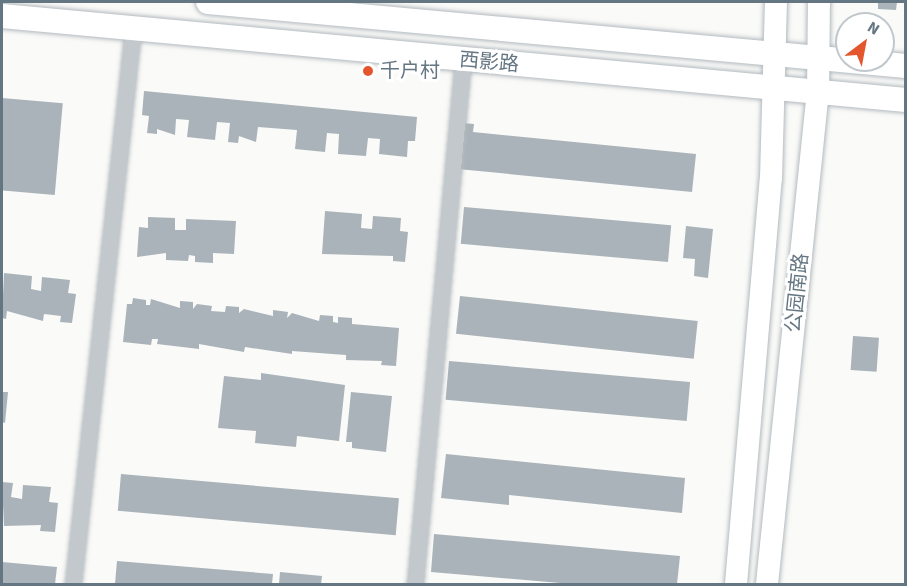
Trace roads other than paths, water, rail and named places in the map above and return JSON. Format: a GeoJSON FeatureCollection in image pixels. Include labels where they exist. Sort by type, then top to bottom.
{"type":"FeatureCollection","features":[{"type":"Feature","properties":{"kind":"main road","name":"西影路"},"geometry":{"type":"LineString","coordinates":[[208,2],[775,57],[906,66]]}},
{"type":"Feature","properties":{"kind":"main road","name":"公园南路"},"geometry":{"type":"LineString","coordinates":[[736,585],[775,90],[776,2]]}},
{"type":"Feature","properties":{"kind":"main road","name":"公园南路"},"geometry":{"type":"LineString","coordinates":[[767,585],[818,93],[819,2]]}},
{"type":"Feature","properties":{"kind":"main road","name":"西影路"},"geometry":{"type":"LineString","coordinates":[[2,16],[775,90],[906,100]]}},
{"type":"Feature","properties":{"kind":"street"},"geometry":{"type":"LineString","coordinates":[[73,585],[133,29]]}},
{"type":"Feature","properties":{"kind":"street"},"geometry":{"type":"LineString","coordinates":[[414,585],[463,60]]}},
{"type":"Feature","properties":{"kind":"place","name":"千户村"},"geometry":{"type":"Point","coordinates":[368,71]}}]}
